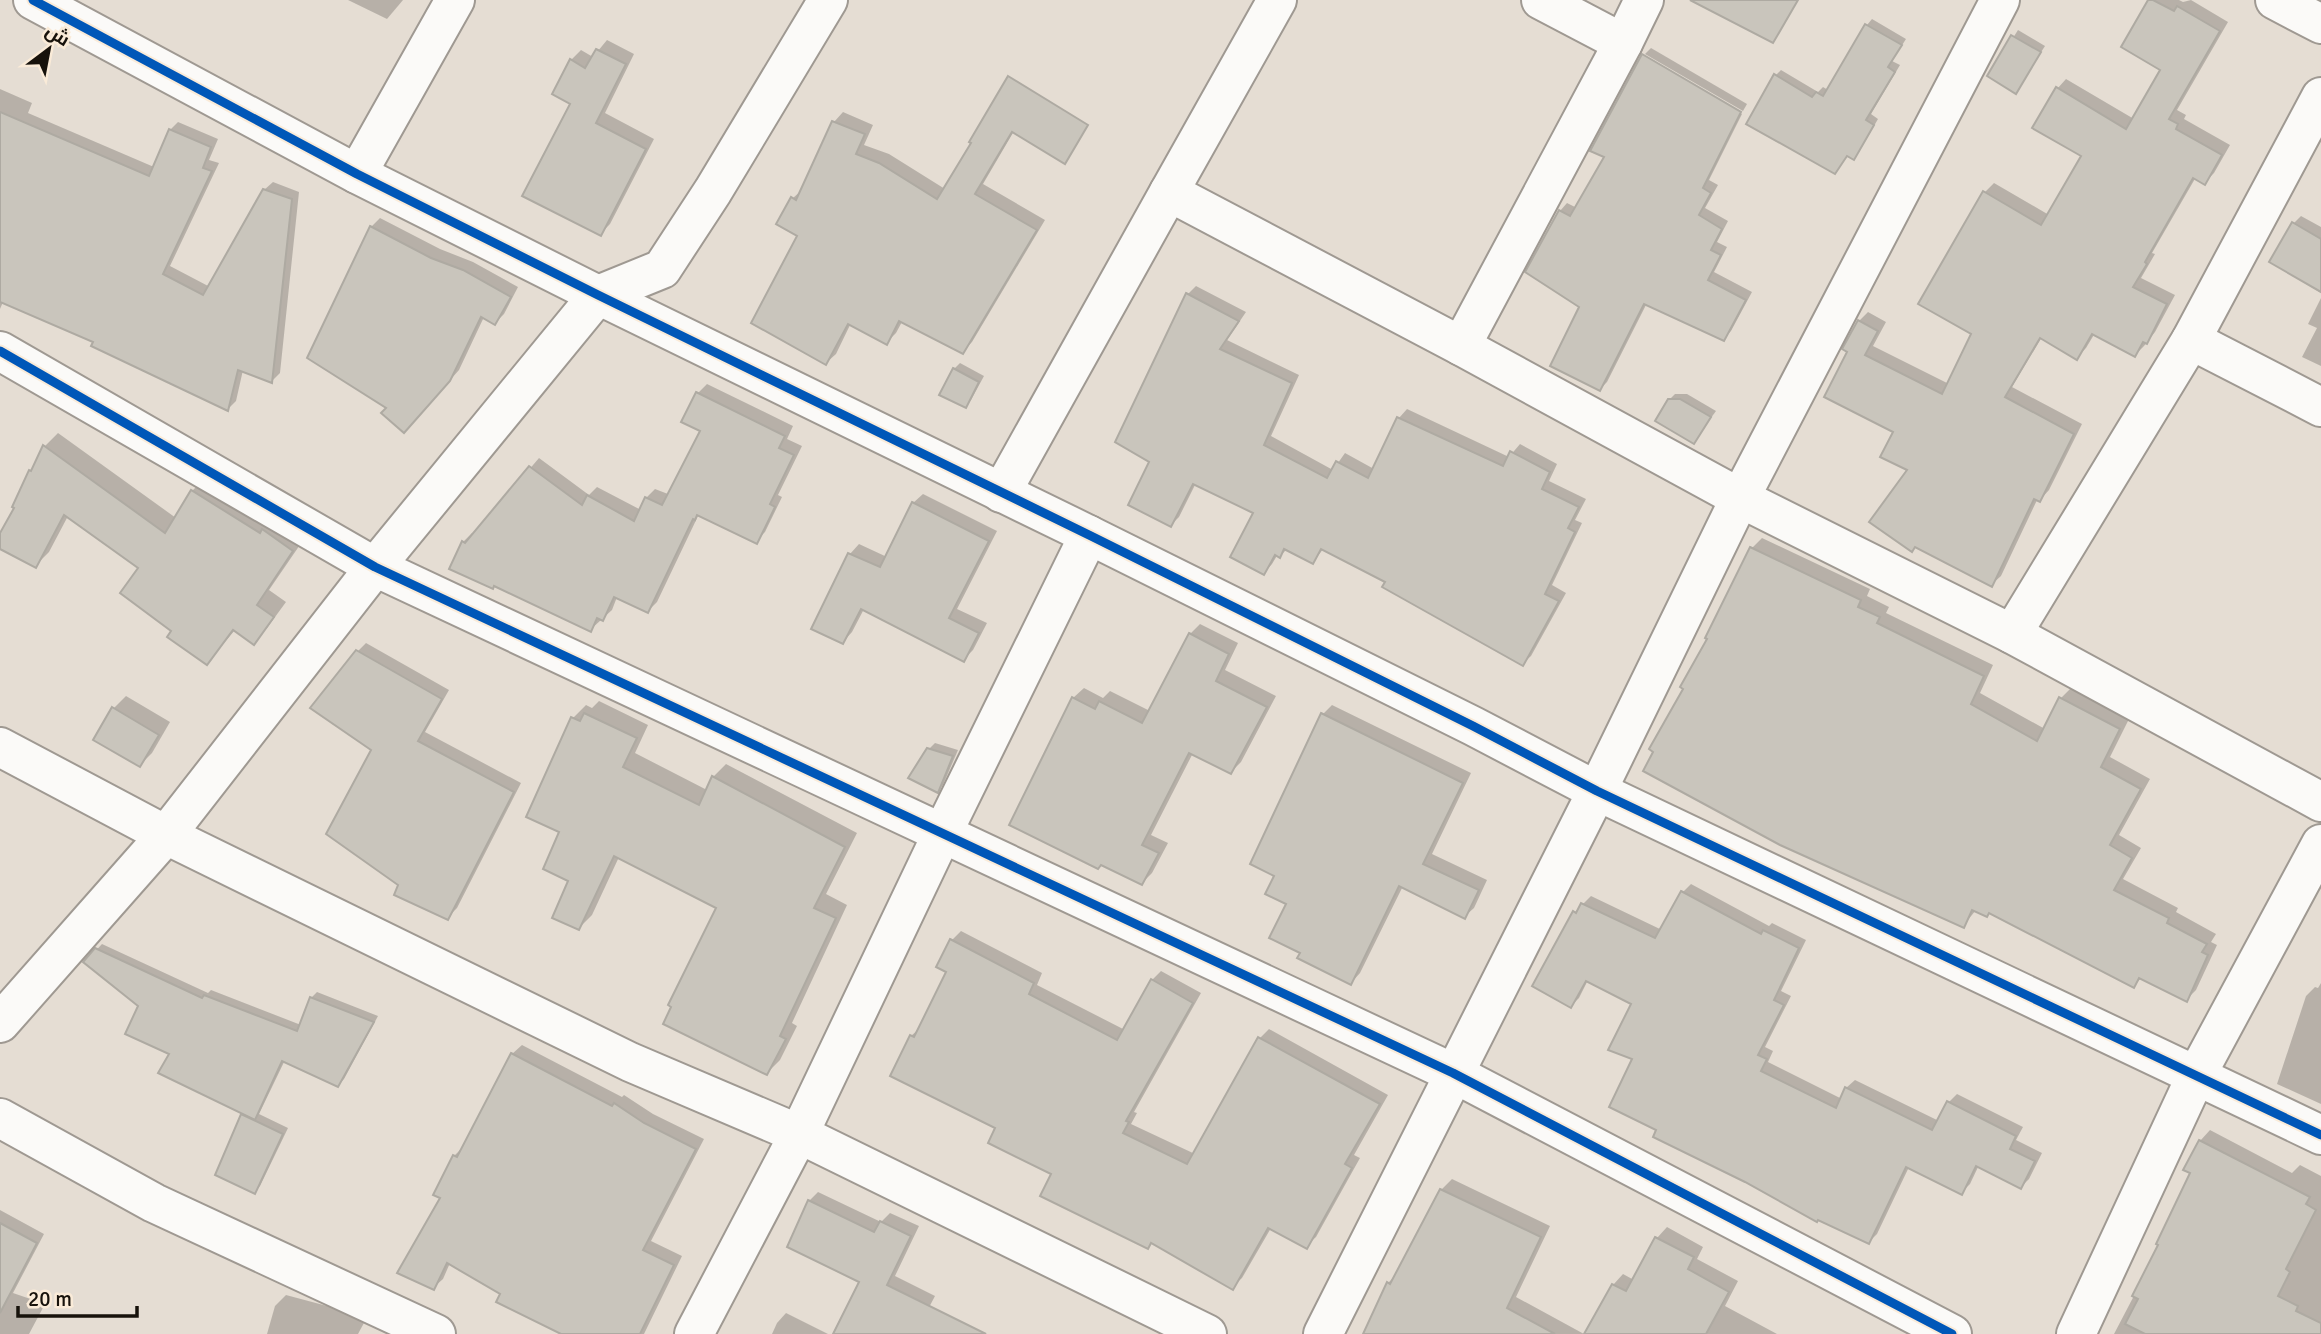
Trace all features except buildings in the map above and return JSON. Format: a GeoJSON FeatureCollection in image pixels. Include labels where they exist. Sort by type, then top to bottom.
{"type":"FeatureCollection","features":[{"type":"Feature","properties":{"kind":"street"},"geometry":{"type":"LineString","coordinates":[[33,0],[357,174],[1473,726],[1597,791],[2321,1135]]}},
{"type":"Feature","properties":{"kind":"street"},"geometry":{"type":"LineString","coordinates":[[357,174],[455,0]]}},
{"type":"Feature","properties":{"kind":"street"},"geometry":{"type":"LineString","coordinates":[[0,1023],[166,835],[375,568],[598,295],[662,269],[713,191],[828,0]]}},
{"type":"Feature","properties":{"kind":"street"},"geometry":{"type":"LineString","coordinates":[[1001,493],[1277,0]]}},
{"type":"Feature","properties":{"kind":"street"},"geometry":{"type":"LineString","coordinates":[[1541,0],[1623,43]]}},
{"type":"Feature","properties":{"kind":"street"},"geometry":{"type":"LineString","coordinates":[[1461,346],[1644,0]]}},
{"type":"Feature","properties":{"kind":"street"},"geometry":{"type":"LineString","coordinates":[[1323,1334],[1597,791],[1740,498],[2000,0]]}},
{"type":"Feature","properties":{"kind":"street"},"geometry":{"type":"LineString","coordinates":[[2275,0],[2321,24]]}},
{"type":"Feature","properties":{"kind":"street"},"geometry":{"type":"LineString","coordinates":[[2012,634],[2191,340],[2321,97]]}},
{"type":"Feature","properties":{"kind":"street"},"geometry":{"type":"LineString","coordinates":[[1169,192],[1461,346],[1740,498],[2012,634],[2321,802]]}},
{"type":"Feature","properties":{"kind":"street"},"geometry":{"type":"LineString","coordinates":[[2191,340],[2321,407]]}},
{"type":"Feature","properties":{"kind":"street"},"geometry":{"type":"LineString","coordinates":[[0,351],[375,568],[1453,1073],[1952,1334]]}},
{"type":"Feature","properties":{"kind":"street"},"geometry":{"type":"LineString","coordinates":[[694,1334],[799,1134],[1089,535]]}},
{"type":"Feature","properties":{"kind":"street"},"geometry":{"type":"LineString","coordinates":[[0,747],[166,835],[630,1062],[799,1134],[1207,1334]]}},
{"type":"Feature","properties":{"kind":"street"},"geometry":{"type":"LineString","coordinates":[[2076,1334],[2196,1076],[2321,844]]}},
{"type":"Feature","properties":{"kind":"street"},"geometry":{"type":"LineString","coordinates":[[0,1118],[154,1203],[436,1334]]}},
{"type":"Feature","properties":{"kind":"cycle path"},"geometry":{"type":"LineString","coordinates":[[33,0],[357,174],[1473,726],[1597,791],[2321,1135]]}},
{"type":"Feature","properties":{"kind":"cycle path"},"geometry":{"type":"LineString","coordinates":[[0,351],[375,567],[1453,1073],[1952,1334]]}}]}
